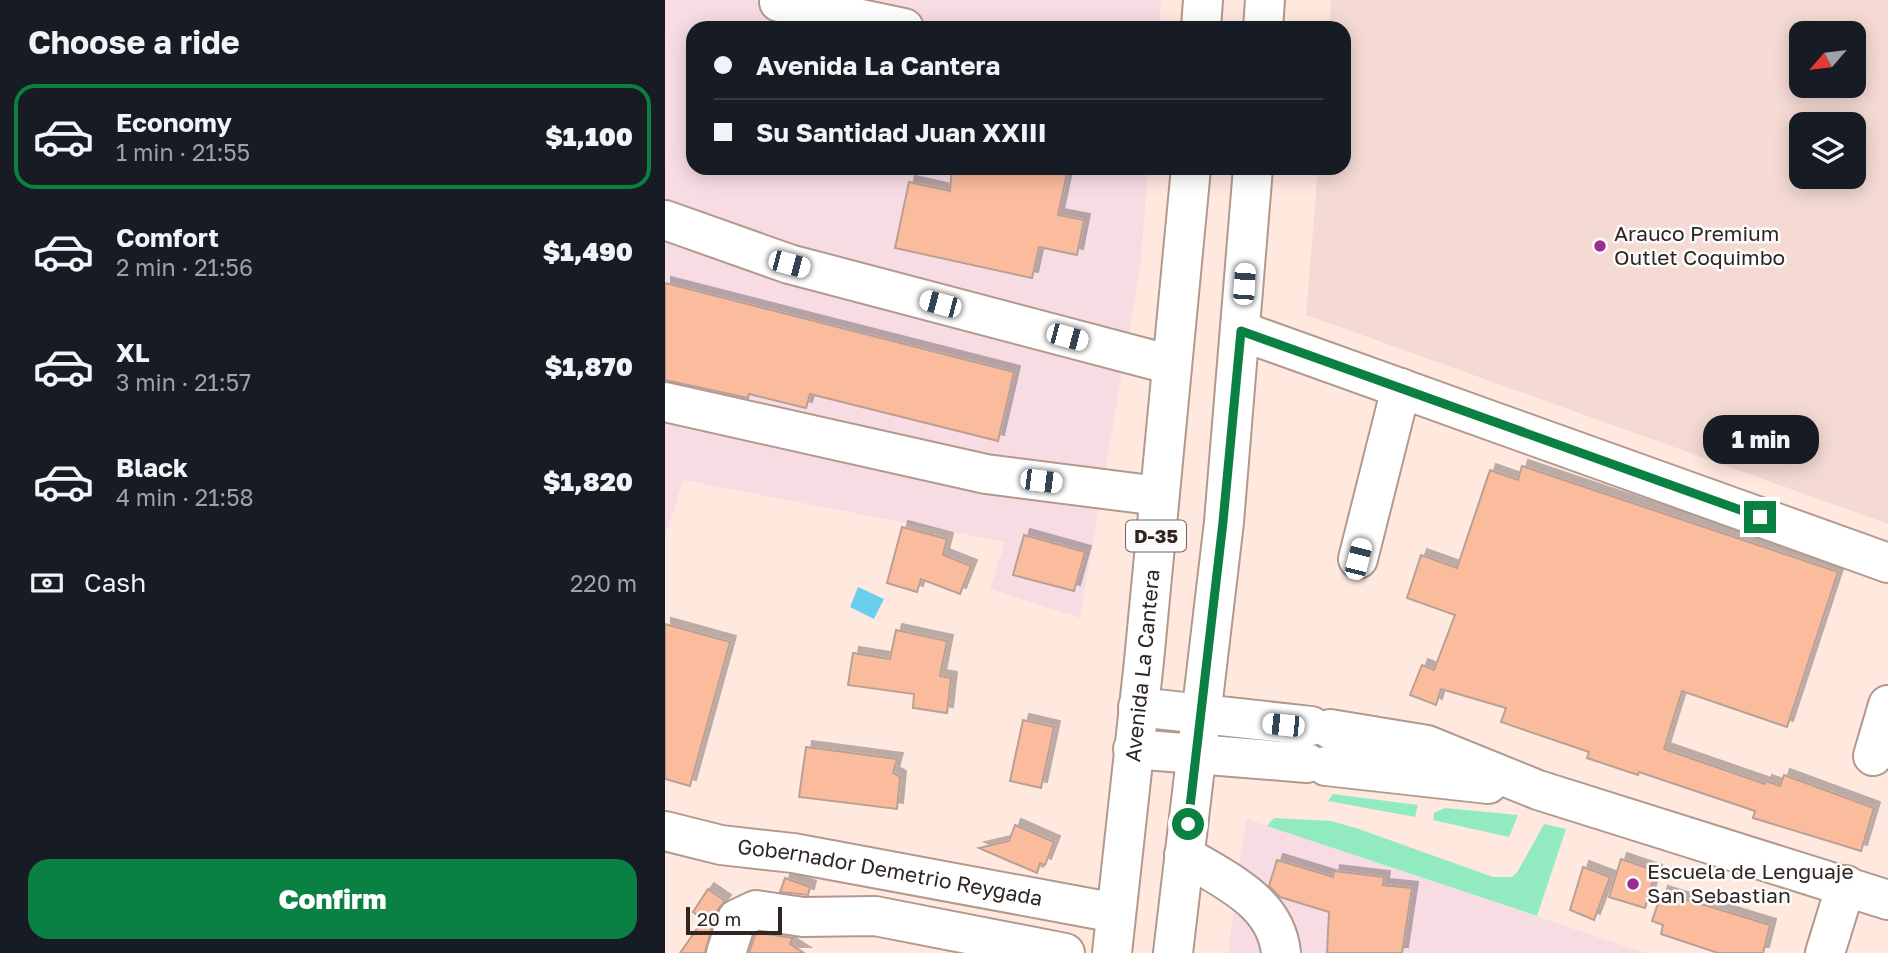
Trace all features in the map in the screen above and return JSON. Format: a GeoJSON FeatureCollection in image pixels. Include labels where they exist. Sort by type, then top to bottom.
{"type":"FeatureCollection","features":[{"type":"Feature","properties":{"kind":"main road"},"geometry":{"type":"LineString","coordinates":[[1202,21],[1203,0]]}},
{"type":"Feature","properties":{"kind":"main road"},"geometry":{"type":"LineString","coordinates":[[1264,21],[1265,0]]}},
{"type":"Feature","properties":{"kind":"main road"},"geometry":{"type":"LineString","coordinates":[[779,2],[870,21]]}},
{"type":"Feature","properties":{"kind":"main road","name":"Avenida La Cantera"},"geometry":{"type":"LineString","coordinates":[[1112,953],[1190,175]]}},
{"type":"Feature","properties":{"kind":"main road"},"geometry":{"type":"LineString","coordinates":[[1173,953],[1241,331],[1252,175]]}},
{"type":"Feature","properties":{"kind":"main road"},"geometry":{"type":"LineString","coordinates":[[665,219],[789,264],[1172,365]]}},
{"type":"Feature","properties":{"kind":"main road"},"geometry":{"type":"LineString","coordinates":[[1241,331],[1888,563]]}},
{"type":"Feature","properties":{"kind":"main road"},"geometry":{"type":"LineString","coordinates":[[1358,559],[1401,388]]}},
{"type":"Feature","properties":{"kind":"main road"},"geometry":{"type":"LineString","coordinates":[[665,402],[986,474],[1160,496]]}},
{"type":"Feature","properties":{"kind":"main road"},"geometry":{"type":"LineString","coordinates":[[1873,756],[1888,705]]}},
{"type":"Feature","properties":{"kind":"main road"},"geometry":{"type":"LineString","coordinates":[[1138,707],[1201,715],[1318,746],[1538,790],[1888,900]]}},
{"type":"Feature","properties":{"kind":"main road"},"geometry":{"type":"LineString","coordinates":[[1133,749],[1196,756],[1318,746]]}},
{"type":"Feature","properties":{"kind":"main road","name":"Gobernador Demetrio Reygada"},"geometry":{"type":"LineString","coordinates":[[665,831],[721,845],[793,853],[1117,913]]}},
{"type":"Feature","properties":{"kind":"main road"},"geometry":{"type":"LineString","coordinates":[[1184,855],[1265,908],[1279,936],[1281,953]]}},
{"type":"Feature","properties":{"kind":"main road"},"geometry":{"type":"LineString","coordinates":[[1825,953],[1846,885]]}},
{"type":"Feature","properties":{"kind":"main road"},"geometry":{"type":"LineString","coordinates":[[726,953],[737,919],[756,910],[803,917],[875,916],[1065,953]]}},
{"type":"Feature","properties":{"kind":"shaded area"},"geometry":{"type":"Polygon","coordinates":[[[665,0],[1161,0],[1160,21],[686,21],[686,175],[1147,175],[1141,262],[1080,618],[990,589],[1005,542],[683,480],[665,537],[665,0]]]}},
{"type":"Feature","properties":{"kind":"shaded area","name":"Arauco Premium Outlet Coquimbo"},"geometry":{"type":"Polygon","coordinates":[[[1331,0],[1888,0],[1888,524],[1306,315],[1317,175],[1351,175],[1351,21],[1330,21],[1331,0]]]}},
{"type":"Feature","properties":{"kind":"shaded area"},"geometry":{"type":"Polygon","coordinates":[[[1246,818],[1267,826],[1645,953],[1228,953],[1246,818]]]}},
{"type":"Feature","properties":{"kind":"green space"},"geometry":{"type":"Polygon","coordinates":[[[1333,794],[1418,805],[1415,817],[1328,801],[1333,794]]]}},
{"type":"Feature","properties":{"kind":"green space"},"geometry":{"type":"Polygon","coordinates":[[[1445,808],[1518,815],[1509,837],[1433,820],[1434,813],[1445,808]]]}},
{"type":"Feature","properties":{"kind":"green space"},"geometry":{"type":"Polygon","coordinates":[[[1274,818],[1331,821],[1493,877],[1512,877],[1518,871],[1544,824],[1566,829],[1537,916],[1267,826],[1274,818]]]}},
{"type":"Feature","properties":{"kind":"water"},"geometry":{"type":"Polygon","coordinates":[[[858,587],[884,599],[874,619],[850,607],[858,587]]]}},
{"type":"Feature","properties":{"kind":"building"},"geometry":{"type":"Polygon","coordinates":[[[951,175],[1067,175],[1058,215],[1084,220],[1077,255],[1039,247],[1032,278],[895,248],[909,182],[950,191],[951,175]]]}},
{"type":"Feature","properties":{"kind":"building"},"geometry":{"type":"Polygon","coordinates":[[[665,283],[1014,372],[998,441],[810,394],[806,408],[749,394],[748,398],[665,380],[665,283]]]}},
{"type":"Feature","properties":{"kind":"building"},"geometry":{"type":"Polygon","coordinates":[[[1522,466],[1838,572],[1787,727],[1682,691],[1664,749],[1765,784],[1766,781],[1780,786],[1784,775],[1874,808],[1861,851],[1753,818],[1755,811],[1639,772],[1638,775],[1587,758],[1589,752],[1501,722],[1506,708],[1441,689],[1436,705],[1410,695],[1422,665],[1434,670],[1455,615],[1407,598],[1421,555],[1457,568],[1490,470],[1518,480],[1522,466]]]}},
{"type":"Feature","properties":{"kind":"building"},"geometry":{"type":"Polygon","coordinates":[[[902,527],[947,539],[943,555],[971,566],[960,594],[921,579],[917,592],[887,583],[902,527]]]}},
{"type":"Feature","properties":{"kind":"building"},"geometry":{"type":"Polygon","coordinates":[[[1024,535],[1085,552],[1074,591],[1013,575],[1024,535]]]}},
{"type":"Feature","properties":{"kind":"building"},"geometry":{"type":"Polygon","coordinates":[[[665,624],[730,642],[690,786],[665,779],[665,624]]]}},
{"type":"Feature","properties":{"kind":"building"},"geometry":{"type":"Polygon","coordinates":[[[896,630],[947,641],[940,676],[951,678],[947,713],[913,708],[914,694],[848,685],[853,653],[890,659],[896,630]]]}},
{"type":"Feature","properties":{"kind":"building"},"geometry":{"type":"Polygon","coordinates":[[[1023,720],[1054,727],[1041,788],[1010,781],[1023,720]]]}},
{"type":"Feature","properties":{"kind":"building"},"geometry":{"type":"Polygon","coordinates":[[[806,747],[897,759],[893,773],[900,777],[897,809],[799,797],[806,747]]]}},
{"type":"Feature","properties":{"kind":"building"},"geometry":{"type":"Polygon","coordinates":[[[1015,825],[1054,842],[1045,865],[1040,863],[1037,873],[979,848],[1009,841],[1015,825]]]}},
{"type":"Feature","properties":{"kind":"building","name":"Escuela de Lenguaje San Sebastian"},"geometry":{"type":"Polygon","coordinates":[[[1621,859],[1656,871],[1645,908],[1609,897],[1621,859]]]}},
{"type":"Feature","properties":{"kind":"building"},"geometry":{"type":"Polygon","coordinates":[[[1277,860],[1333,877],[1334,871],[1384,877],[1383,885],[1412,888],[1402,953],[1327,953],[1329,912],[1280,897],[1269,886],[1277,860]]]}},
{"type":"Feature","properties":{"kind":"building"},"geometry":{"type":"Polygon","coordinates":[[[1583,867],[1610,877],[1594,920],[1570,910],[1583,867]]]}},
{"type":"Feature","properties":{"kind":"building"},"geometry":{"type":"Polygon","coordinates":[[[785,878],[810,887],[808,895],[780,892],[785,878]]]}},
{"type":"Feature","properties":{"kind":"building"},"geometry":{"type":"Polygon","coordinates":[[[708,889],[725,901],[716,912],[705,953],[680,953],[703,920],[693,912],[708,889]]]}},
{"type":"Feature","properties":{"kind":"building"},"geometry":{"type":"Polygon","coordinates":[[[1662,892],[1770,925],[1763,953],[1718,953],[1661,934],[1663,925],[1652,921],[1662,892]]]}},
{"type":"Feature","properties":{"kind":"building"},"geometry":{"type":"Polygon","coordinates":[[[759,933],[793,938],[790,944],[804,953],[749,953],[755,935],[759,933]]]}},
{"type":"Feature","properties":{"kind":"place","name":"Arauco Premium Outlet Coquimbo"},"geometry":{"type":"Point","coordinates":[1600,246]}},
{"type":"Feature","properties":{"kind":"place","name":"Escuela de Lenguaje San Sebastian"},"geometry":{"type":"Point","coordinates":[1633,884]}},
{"type":"Feature","properties":{"kind":"route"},"geometry":{"type":"LineString","coordinates":[[1188,824],[1223,522],[1241,331],[1760,517]]}}]}
